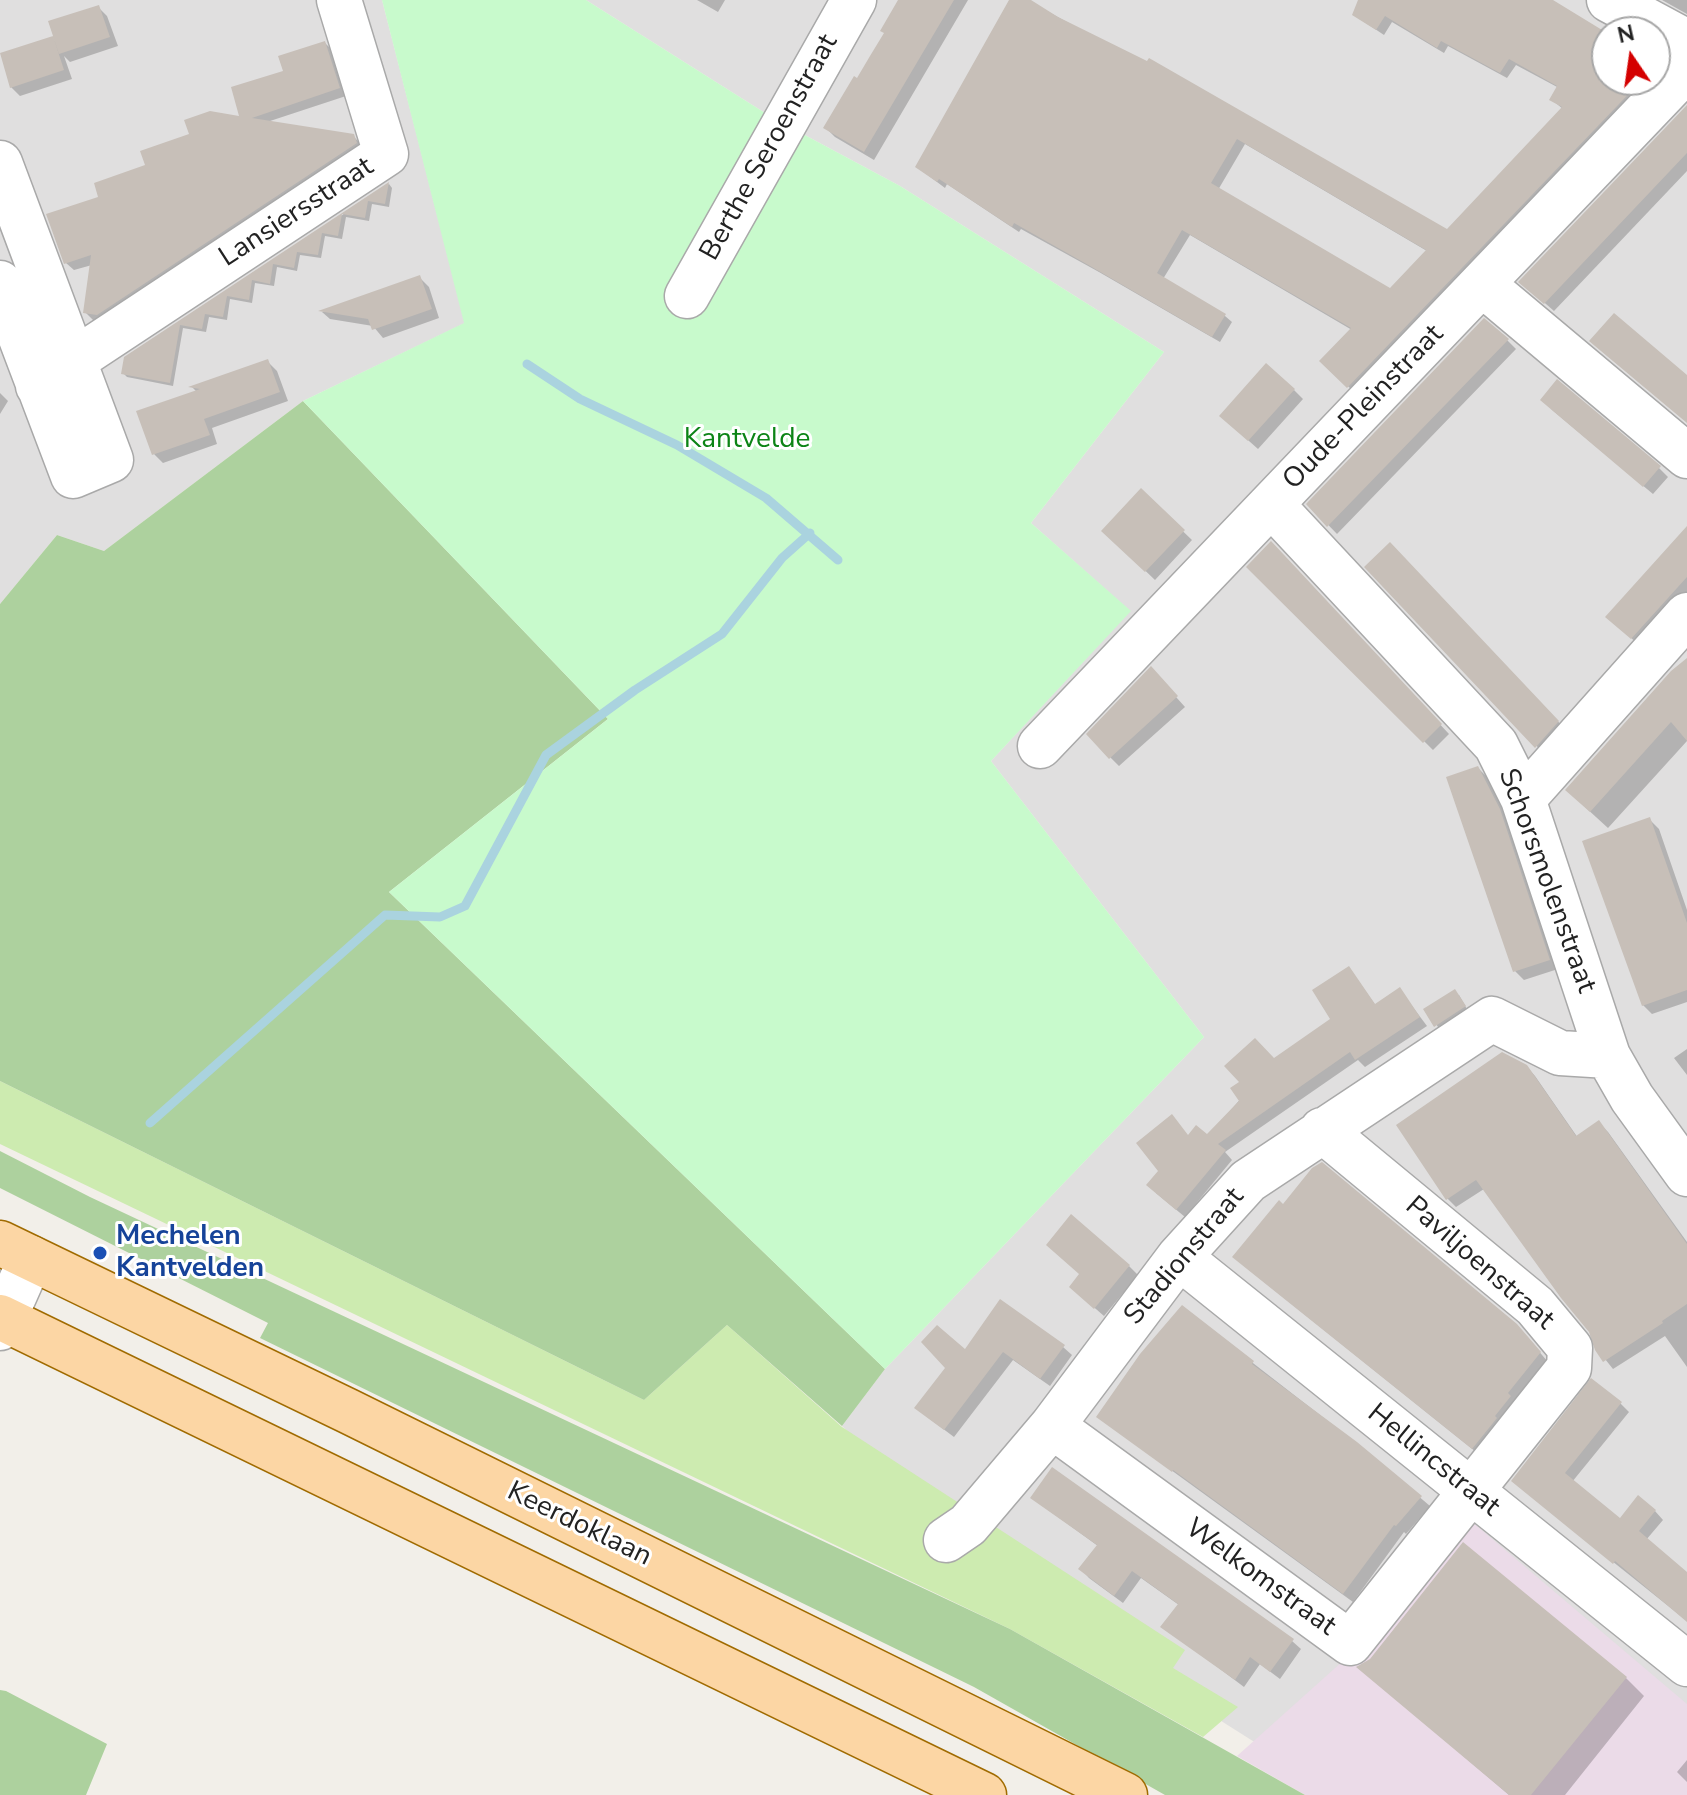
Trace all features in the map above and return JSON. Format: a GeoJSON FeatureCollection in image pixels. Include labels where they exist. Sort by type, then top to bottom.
{"type":"FeatureCollection","features":[{"type":"Feature","properties":{"kind":"main road","name":"Keerdoklaan"},"geometry":{"type":"LineString","coordinates":[[16,1251],[348,1411],[1125,1795]]}},
{"type":"Feature","properties":{"kind":"main road"},"geometry":{"type":"LineString","coordinates":[[1,1322],[984,1795]]}},
{"type":"Feature","properties":{"kind":"street","name":"Lansiersstraat"},"geometry":{"type":"LineString","coordinates":[[38,386],[386,154],[339,0]]}},
{"type":"Feature","properties":{"kind":"street","name":"Berthe Seroenstraat"},"geometry":{"type":"LineString","coordinates":[[687,296],[854,0]]}},
{"type":"Feature","properties":{"kind":"street"},"geometry":{"type":"LineString","coordinates":[[1609,0],[1687,42]]}},
{"type":"Feature","properties":{"kind":"street","name":"Oude-Pleinstraat"},"geometry":{"type":"LineString","coordinates":[[1040,746],[1687,69]]}},
{"type":"Feature","properties":{"kind":"street"},"geometry":{"type":"LineString","coordinates":[[0,163],[10,281],[38,386],[73,476],[111,460],[73,361],[10,281]]}},
{"type":"Feature","properties":{"kind":"street"},"geometry":{"type":"LineString","coordinates":[[1482,284],[1687,456]]}},
{"type":"Feature","properties":{"kind":"street","name":"Schorsmolenstraat"},"geometry":{"type":"LineString","coordinates":[[1272,505],[1496,745],[1523,799],[1608,1056],[1632,1098],[1687,1174]]}},
{"type":"Feature","properties":{"kind":"street"},"geometry":{"type":"LineString","coordinates":[[1523,799],[1687,615]]}},
{"type":"Feature","properties":{"kind":"street","name":"Stadionstraat"},"geometry":{"type":"LineString","coordinates":[[946,1540],[968,1525],[1052,1426],[1179,1257],[1248,1181],[1492,1019],[1560,1053],[1608,1056]]}},
{"type":"Feature","properties":{"kind":"street","name":"Paviljoenstraat"},"geometry":{"type":"LineString","coordinates":[[1322,1130],[1535,1306],[1570,1348],[1569,1368],[1470,1491]]}},
{"type":"Feature","properties":{"kind":"street"},"geometry":{"type":"LineString","coordinates":[[1,1322],[16,1251]]}},
{"type":"Feature","properties":{"kind":"street","name":"Hellincstraat"},"geometry":{"type":"LineString","coordinates":[[1179,1257],[1687,1664]]}},
{"type":"Feature","properties":{"kind":"street","name":"Welkomstraat"},"geometry":{"type":"LineString","coordinates":[[1052,1426],[1350,1643],[1470,1491]]}},
{"type":"Feature","properties":{"kind":"shaded area"},"geometry":{"type":"Polygon","coordinates":[[[0,0],[382,0],[465,323],[303,401],[104,551],[57,535],[0,604],[0,0]]]}},
{"type":"Feature","properties":{"kind":"shaded area"},"geometry":{"type":"Polygon","coordinates":[[[586,0],[1687,0],[1687,1795],[1338,1795],[994,1577],[842,1426],[885,1369],[1204,1037],[991,761],[1130,611],[1031,523],[1164,352],[900,186],[773,118],[586,0]]]}},
{"type":"Feature","properties":{"kind":"shaded area"},"geometry":{"type":"Polygon","coordinates":[[[1465,1516],[1687,1704],[1687,1795],[1305,1795],[1237,1756],[1344,1660],[1465,1516]]]}},
{"type":"Feature","properties":{"kind":"green space","name":"Kantvelde"},"geometry":{"type":"Polygon","coordinates":[[[382,0],[586,0],[773,118],[900,186],[1164,352],[1031,523],[1131,611],[991,761],[1204,1037],[885,1369],[389,892],[608,719],[303,401],[464,323],[382,0]]]}},
{"type":"Feature","properties":{"kind":"green space"},"geometry":{"type":"Polygon","coordinates":[[[303,401],[608,719],[389,892],[885,1369],[842,1426],[727,1325],[644,1400],[0,1081],[0,604],[57,535],[104,551],[303,401]]]}},
{"type":"Feature","properties":{"kind":"green space"},"geometry":{"type":"Polygon","coordinates":[[[0,1081],[644,1400],[727,1325],[842,1427],[1185,1650],[1173,1668],[1238,1707],[1203,1737],[1010,1629],[0,1144],[0,1081]]]}},
{"type":"Feature","properties":{"kind":"green space"},"geometry":{"type":"Polygon","coordinates":[[[0,1151],[90,1197],[1010,1629],[1305,1795],[1165,1795],[974,1687],[260,1338],[268,1323],[0,1188],[0,1151]]]}},
{"type":"Feature","properties":{"kind":"green space"},"geometry":{"type":"Polygon","coordinates":[[[0,1690],[107,1744],[86,1795],[0,1795],[0,1690]]]}},
{"type":"Feature","properties":{"kind":"building"},"geometry":{"type":"Polygon","coordinates":[[[898,0],[954,0],[864,152],[823,128],[884,33],[880,31],[898,0]]]}},
{"type":"Feature","properties":{"kind":"building"},"geometry":{"type":"Polygon","coordinates":[[[1009,0],[1031,0],[1058,17],[1147,61],[1149,58],[1447,229],[1562,107],[1549,100],[1557,86],[1509,59],[1500,73],[1441,41],[1437,48],[1385,16],[1376,30],[1352,15],[1358,0],[1553,0],[1591,23],[1591,96],[1627,96],[1347,388],[1319,361],[1351,328],[1182,230],[1157,273],[1226,314],[1212,337],[1014,223],[1012,227],[939,179],[937,182],[915,167],[1009,0]],[[1237,139],[1211,183],[1390,288],[1426,250],[1237,139]]]}},
{"type":"Feature","properties":{"kind":"building"},"geometry":{"type":"Polygon","coordinates":[[[99,5],[110,37],[59,54],[48,21],[99,5]]]}},
{"type":"Feature","properties":{"kind":"building"},"geometry":{"type":"Polygon","coordinates":[[[53,36],[64,70],[10,88],[0,53],[53,36]]]}},
{"type":"Feature","properties":{"kind":"building"},"geometry":{"type":"Polygon","coordinates":[[[325,41],[340,88],[252,118],[354,134],[357,143],[97,315],[83,313],[91,255],[64,264],[46,214],[98,197],[94,183],[145,165],[140,151],[189,134],[184,120],[210,111],[239,116],[231,87],[283,71],[278,56],[325,41]]]}},
{"type":"Feature","properties":{"kind":"building"},"geometry":{"type":"Polygon","coordinates":[[[1687,105],[1687,153],[1544,304],[1518,282],[1687,105]]]}},
{"type":"Feature","properties":{"kind":"building"},"geometry":{"type":"Polygon","coordinates":[[[389,182],[385,204],[368,201],[365,218],[342,214],[338,236],[322,233],[318,255],[297,252],[294,268],[273,264],[270,284],[252,280],[249,300],[227,296],[223,317],[205,314],[202,329],[180,325],[170,383],[121,374],[124,357],[389,182]]]}},
{"type":"Feature","properties":{"kind":"building"},"geometry":{"type":"Polygon","coordinates":[[[420,275],[432,309],[372,330],[368,319],[318,311],[420,275]]]}},
{"type":"Feature","properties":{"kind":"building"},"geometry":{"type":"Polygon","coordinates":[[[1614,313],[1687,375],[1687,423],[1589,341],[1614,313]]]}},
{"type":"Feature","properties":{"kind":"building"},"geometry":{"type":"Polygon","coordinates":[[[1484,318],[1509,339],[1327,527],[1306,504],[1484,318]]]}},
{"type":"Feature","properties":{"kind":"building"},"geometry":{"type":"Polygon","coordinates":[[[268,359],[280,392],[204,419],[210,435],[152,455],[136,411],[200,389],[188,387],[268,359]]]}},
{"type":"Feature","properties":{"kind":"building"},"geometry":{"type":"Polygon","coordinates":[[[1266,363],[1295,389],[1248,441],[1219,416],[1266,363]]]}},
{"type":"Feature","properties":{"kind":"building"},"geometry":{"type":"Polygon","coordinates":[[[1557,379],[1661,466],[1643,487],[1540,400],[1557,379]]]}},
{"type":"Feature","properties":{"kind":"building"},"geometry":{"type":"Polygon","coordinates":[[[1141,488],[1185,530],[1145,572],[1101,531],[1141,488]]]}},
{"type":"Feature","properties":{"kind":"building"},"geometry":{"type":"Polygon","coordinates":[[[1687,526],[1687,577],[1631,639],[1605,617],[1687,526]]]}},
{"type":"Feature","properties":{"kind":"building"},"geometry":{"type":"Polygon","coordinates":[[[1271,541],[1442,724],[1423,743],[1246,567],[1271,541]]]}},
{"type":"Feature","properties":{"kind":"building"},"geometry":{"type":"Polygon","coordinates":[[[1390,542],[1559,721],[1535,748],[1364,567],[1390,542]]]}},
{"type":"Feature","properties":{"kind":"building"},"geometry":{"type":"Polygon","coordinates":[[[1687,658],[1687,741],[1671,722],[1590,812],[1565,790],[1671,671],[1687,658]]]}},
{"type":"Feature","properties":{"kind":"building"},"geometry":{"type":"Polygon","coordinates":[[[1151,666],[1178,696],[1109,759],[1086,734],[1151,666]]]}},
{"type":"Feature","properties":{"kind":"building"},"geometry":{"type":"Polygon","coordinates":[[[1478,766],[1500,809],[1550,960],[1513,972],[1446,777],[1478,766]]]}},
{"type":"Feature","properties":{"kind":"building"},"geometry":{"type":"Polygon","coordinates":[[[1650,817],[1687,923],[1687,990],[1642,1006],[1582,841],[1650,817]]]}},
{"type":"Feature","properties":{"kind":"building"},"geometry":{"type":"Polygon","coordinates":[[[1349,966],[1375,1004],[1400,987],[1420,1017],[1355,1060],[1350,1052],[1218,1144],[1226,1150],[1176,1210],[1146,1185],[1158,1171],[1136,1143],[1172,1114],[1188,1135],[1196,1125],[1207,1134],[1239,1101],[1230,1088],[1239,1082],[1224,1066],[1255,1038],[1274,1058],[1330,1019],[1312,990],[1349,966]]]}},
{"type":"Feature","properties":{"kind":"building"},"geometry":{"type":"Polygon","coordinates":[[[1455,989],[1466,1006],[1434,1027],[1423,1009],[1455,989]]]}},
{"type":"Feature","properties":{"kind":"building"},"geometry":{"type":"Polygon","coordinates":[[[1502,1052],[1527,1065],[1576,1136],[1599,1120],[1687,1244],[1687,1304],[1603,1362],[1589,1332],[1476,1180],[1446,1200],[1396,1125],[1502,1052]]]}},
{"type":"Feature","properties":{"kind":"building"},"geometry":{"type":"Polygon","coordinates":[[[1322,1162],[1517,1324],[1541,1352],[1508,1393],[1511,1396],[1495,1416],[1497,1418],[1472,1449],[1232,1257],[1279,1200],[1283,1204],[1312,1168],[1322,1162]]]}},
{"type":"Feature","properties":{"kind":"building"},"geometry":{"type":"Polygon","coordinates":[[[1071,1214],[1130,1265],[1094,1309],[1069,1287],[1079,1274],[1046,1245],[1071,1214]]]}},
{"type":"Feature","properties":{"kind":"building"},"geometry":{"type":"Polygon","coordinates":[[[1000,1299],[1065,1345],[1040,1379],[1003,1352],[944,1430],[914,1408],[945,1368],[921,1342],[937,1325],[965,1349],[1000,1299]]]}},
{"type":"Feature","properties":{"kind":"building"},"geometry":{"type":"Polygon","coordinates":[[[1182,1305],[1254,1361],[1252,1364],[1357,1442],[1422,1496],[1394,1525],[1343,1594],[1096,1417],[1140,1354],[1182,1305]]]}},
{"type":"Feature","properties":{"kind":"building"},"geometry":{"type":"Polygon","coordinates":[[[1591,1378],[1622,1402],[1565,1473],[1620,1518],[1638,1495],[1656,1510],[1639,1531],[1687,1572],[1687,1622],[1615,1561],[1613,1564],[1511,1481],[1591,1378]]]}},
{"type":"Feature","properties":{"kind":"building"},"geometry":{"type":"Polygon","coordinates":[[[1052,1467],[1294,1639],[1270,1672],[1250,1657],[1235,1680],[1160,1627],[1178,1604],[1132,1571],[1114,1596],[1078,1569],[1097,1545],[1030,1498],[1052,1467]]]}},
{"type":"Feature","properties":{"kind":"building"},"geometry":{"type":"Polygon","coordinates":[[[1463,1542],[1627,1677],[1531,1795],[1509,1795],[1356,1667],[1370,1659],[1463,1542]]]}},
{"type":"Feature","properties":{"kind":"waterway"},"geometry":{"type":"LineString","coordinates":[[527,364],[580,399],[677,445],[766,498],[838,560]]}},
{"type":"Feature","properties":{"kind":"waterway"},"geometry":{"type":"LineString","coordinates":[[150,1123],[385,915],[440,917],[465,906],[546,755],[635,690],[722,634],[782,558],[810,533]]}},
{"type":"Feature","properties":{"kind":"place","name":"Mechelen Kantvelden"},"geometry":{"type":"Point","coordinates":[100,1253]}}]}
